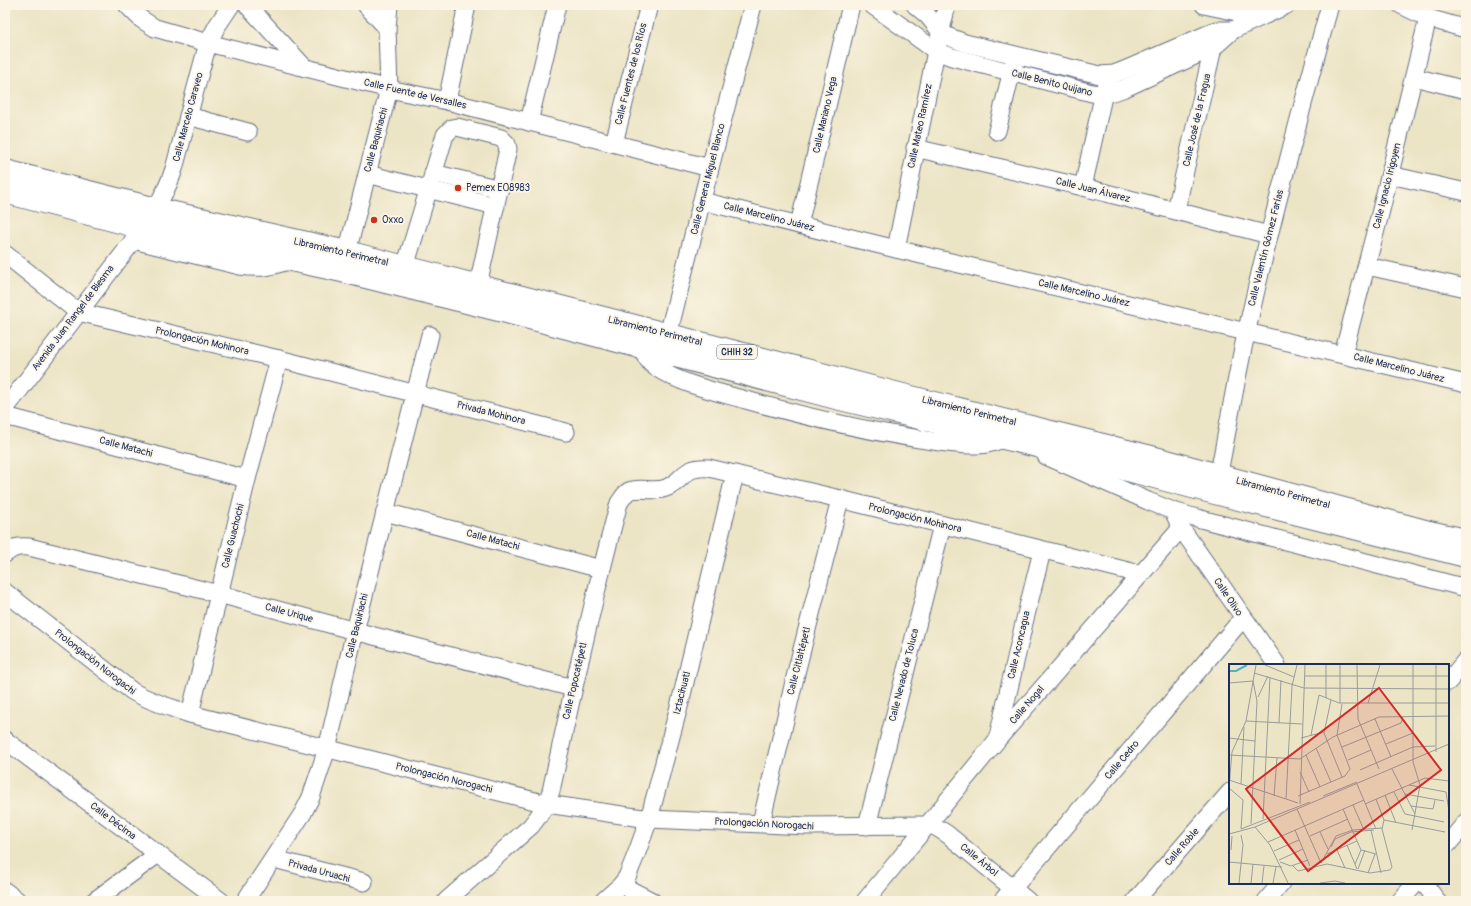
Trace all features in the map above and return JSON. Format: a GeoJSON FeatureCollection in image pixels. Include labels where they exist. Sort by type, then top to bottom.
{"type":"FeatureCollection","features":[{"type":"Feature","properties":{"kind":"main road","name":"Libramiento Perimetral"},"geometry":{"type":"LineString","coordinates":[[5,171],[156,209],[642,348],[666,344],[903,395],[1080,438],[1217,485],[1466,556]]}},
{"type":"Feature","properties":{"kind":"main road","name":"Libramiento Perimetral"},"geometry":{"type":"LineString","coordinates":[[5,192],[138,234],[211,251],[291,260],[344,262],[405,267],[478,285],[836,398],[1037,446],[1466,540]]}},
{"type":"Feature","properties":{"kind":"street","name":"Calle Fuente de Versalles"},"geometry":{"type":"LineString","coordinates":[[127,5],[141,19],[155,28],[208,43],[389,89],[447,101],[710,168]]}},
{"type":"Feature","properties":{"kind":"street","name":"Calle Marcelo Caraveo"},"geometry":{"type":"LineString","coordinates":[[138,234],[156,209],[168,187],[208,43],[231,5]]}},
{"type":"Feature","properties":{"kind":"street"},"geometry":{"type":"LineString","coordinates":[[247,5],[305,68]]}},
{"type":"Feature","properties":{"kind":"street"},"geometry":{"type":"LineString","coordinates":[[366,5],[387,28]]}},
{"type":"Feature","properties":{"kind":"street","name":"Calle Baquiriachi"},"geometry":{"type":"LineString","coordinates":[[344,262],[389,89],[387,28],[389,5]]}},
{"type":"Feature","properties":{"kind":"street"},"geometry":{"type":"LineString","coordinates":[[447,101],[467,5]]}},
{"type":"Feature","properties":{"kind":"street"},"geometry":{"type":"LineString","coordinates":[[529,122],[557,5]]}},
{"type":"Feature","properties":{"kind":"street","name":"Calle Fuentes de los Ríos"},"geometry":{"type":"LineString","coordinates":[[614,143],[649,5]]}},
{"type":"Feature","properties":{"kind":"street","name":"Calle General Miguel Blanco"},"geometry":{"type":"LineString","coordinates":[[666,344],[752,5]]}},
{"type":"Feature","properties":{"kind":"street","name":"Calle Mariano Vega"},"geometry":{"type":"LineString","coordinates":[[799,225],[851,5]]}},
{"type":"Feature","properties":{"kind":"street","name":"Calle Benito Quijano"},"geometry":{"type":"LineString","coordinates":[[872,5],[936,51],[952,57],[1092,94],[1110,93],[1125,88],[1214,47]]}},
{"type":"Feature","properties":{"kind":"street","name":"Calle Benito Quijano"},"geometry":{"type":"LineString","coordinates":[[915,5],[928,16],[940,31],[965,43],[1100,75],[1107,75],[1122,71],[1287,5]]}},
{"type":"Feature","properties":{"kind":"street","name":"Calle Mateo Ramírez"},"geometry":{"type":"LineString","coordinates":[[896,249],[940,31],[947,5]]}},
{"type":"Feature","properties":{"kind":"street"},"geometry":{"type":"LineString","coordinates":[[1204,5],[1242,9],[1260,17]]}},
{"type":"Feature","properties":{"kind":"street","name":"Calle Valentín Gómez Farías"},"geometry":{"type":"LineString","coordinates":[[1217,485],[1246,331],[1269,234],[1330,5]]}},
{"type":"Feature","properties":{"kind":"street"},"geometry":{"type":"LineString","coordinates":[[1401,5],[1428,18],[1466,28]]}},
{"type":"Feature","properties":{"kind":"street","name":"Calle Ignacio Irigoyen"},"geometry":{"type":"LineString","coordinates":[[1343,354],[1390,176],[1428,18]]}},
{"type":"Feature","properties":{"kind":"street","name":"Calle José de la Fragua"},"geometry":{"type":"LineString","coordinates":[[1176,210],[1214,47],[1225,30]]}},
{"type":"Feature","properties":{"kind":"street"},"geometry":{"type":"LineString","coordinates":[[998,131],[1016,54]]}},
{"type":"Feature","properties":{"kind":"street"},"geometry":{"type":"LineString","coordinates":[[1083,187],[1107,75]]}},
{"type":"Feature","properties":{"kind":"street"},"geometry":{"type":"LineString","coordinates":[[1414,77],[1466,90]]}},
{"type":"Feature","properties":{"kind":"street"},"geometry":{"type":"LineString","coordinates":[[188,116],[248,132]]}},
{"type":"Feature","properties":{"kind":"street"},"geometry":{"type":"LineString","coordinates":[[405,267],[445,135],[452,128],[457,127],[501,138],[507,144],[508,149],[478,285]]}},
{"type":"Feature","properties":{"kind":"street","name":"Calle Juan Álvarez"},"geometry":{"type":"LineString","coordinates":[[916,148],[1083,187],[1269,234]]}},
{"type":"Feature","properties":{"kind":"street"},"geometry":{"type":"LineString","coordinates":[[433,173],[500,188]]}},
{"type":"Feature","properties":{"kind":"street"},"geometry":{"type":"LineString","coordinates":[[367,174],[496,206]]}},
{"type":"Feature","properties":{"kind":"street"},"geometry":{"type":"LineString","coordinates":[[1390,176],[1466,192]]}},
{"type":"Feature","properties":{"kind":"street","name":"Calle Marcelino Juárez"},"geometry":{"type":"LineString","coordinates":[[702,201],[896,249],[1466,384]]}},
{"type":"Feature","properties":{"kind":"street","name":"Avenida Juan Rangel de Biesma"},"geometry":{"type":"LineString","coordinates":[[5,409],[138,234]]}},
{"type":"Feature","properties":{"kind":"street","name":"Prolongación Mohinora"},"geometry":{"type":"LineString","coordinates":[[5,254],[78,312],[416,393]]}},
{"type":"Feature","properties":{"kind":"street"},"geometry":{"type":"LineString","coordinates":[[1367,266],[1466,288]]}},
{"type":"Feature","properties":{"kind":"street","name":"Calle Baquiriachi"},"geometry":{"type":"LineString","coordinates":[[245,901],[274,859],[306,808],[328,749],[385,512],[430,335]]}},
{"type":"Feature","properties":{"kind":"street"},"geometry":{"type":"LineString","coordinates":[[642,348],[648,360],[653,366],[660,370],[692,384],[773,408],[852,427],[947,443],[976,445],[995,443],[1003,438]]}},
{"type":"Feature","properties":{"kind":"street","name":"Calle Guachochi"},"geometry":{"type":"LineString","coordinates":[[190,714],[247,479],[279,359]]}},
{"type":"Feature","properties":{"kind":"street","name":"Privada Mohinora"},"geometry":{"type":"LineString","coordinates":[[416,393],[566,432]]}},
{"type":"Feature","properties":{"kind":"street","name":"Calle Matachi"},"geometry":{"type":"LineString","coordinates":[[5,416],[247,479]]}},
{"type":"Feature","properties":{"kind":"street"},"geometry":{"type":"LineString","coordinates":[[1037,446],[1042,454],[1173,511],[1466,588]]}},
{"type":"Feature","properties":{"kind":"street","name":"Prolongación Mohinora"},"geometry":{"type":"LineString","coordinates":[[690,470],[695,468],[705,468],[735,474],[1140,574]]}},
{"type":"Feature","properties":{"kind":"street","name":"Calle Popocatépetl"},"geometry":{"type":"LineString","coordinates":[[446,901],[531,826],[547,804],[601,570],[619,503],[623,496],[630,491],[664,489],[690,470]]}},
{"type":"Feature","properties":{"kind":"street","name":"Iztacihuatl"},"geometry":{"type":"LineString","coordinates":[[603,901],[621,885],[627,877],[649,819],[681,699],[735,474]]}},
{"type":"Feature","properties":{"kind":"street","name":"Calle Citlaltépetl"},"geometry":{"type":"LineString","coordinates":[[761,823],[797,669],[840,499]]}},
{"type":"Feature","properties":{"kind":"street"},"geometry":{"type":"LineString","coordinates":[[1173,511],[1181,528]]}},
{"type":"Feature","properties":{"kind":"street","name":"Calle Matachi"},"geometry":{"type":"LineString","coordinates":[[385,512],[601,570]]}},
{"type":"Feature","properties":{"kind":"street","name":"Calle Nevado de Toluca"},"geometry":{"type":"LineString","coordinates":[[867,826],[942,525]]}},
{"type":"Feature","properties":{"kind":"street","name":"Calle Nogal"},"geometry":{"type":"LineString","coordinates":[[865,901],[998,739],[1181,528]]}},
{"type":"Feature","properties":{"kind":"street","name":"Calle Olivo"},"geometry":{"type":"LineString","coordinates":[[1181,528],[1275,664]]}},
{"type":"Feature","properties":{"kind":"street","name":"Calle Urique"},"geometry":{"type":"LineString","coordinates":[[5,554],[18,546],[29,547],[219,594],[573,688]]}},
{"type":"Feature","properties":{"kind":"street","name":"Calle Aconcagua"},"geometry":{"type":"LineString","coordinates":[[998,739],[1042,551]]}},
{"type":"Feature","properties":{"kind":"street","name":"Prolongación Norogachi"},"geometry":{"type":"LineString","coordinates":[[5,592],[143,698],[190,714],[328,749],[547,804],[649,819],[806,826],[926,825]]}},
{"type":"Feature","properties":{"kind":"street","name":"Calle Cedro"},"geometry":{"type":"LineString","coordinates":[[1002,901],[1243,618]]}},
{"type":"Feature","properties":{"kind":"street"},"geometry":{"type":"LineString","coordinates":[[1449,681],[1466,660]]}},
{"type":"Feature","properties":{"kind":"street","name":"Calle Décima"},"geometry":{"type":"LineString","coordinates":[[5,740],[221,901]]}},
{"type":"Feature","properties":{"kind":"street","name":"Calle Roble"},"geometry":{"type":"LineString","coordinates":[[1135,901],[1229,793]]}},
{"type":"Feature","properties":{"kind":"street"},"geometry":{"type":"LineString","coordinates":[[1449,843],[1466,822]]}},
{"type":"Feature","properties":{"kind":"street","name":"Calle Árbol"},"geometry":{"type":"LineString","coordinates":[[926,825],[936,827],[946,834],[1028,901]]}},
{"type":"Feature","properties":{"kind":"street"},"geometry":{"type":"LineString","coordinates":[[94,901],[158,854]]}},
{"type":"Feature","properties":{"kind":"street","name":"Privada Uruachi"},"geometry":{"type":"LineString","coordinates":[[274,859],[364,882]]}},
{"type":"Feature","properties":{"kind":"street"},"geometry":{"type":"LineString","coordinates":[[1266,901],[1280,884]]}},
{"type":"Feature","properties":{"kind":"street"},"geometry":{"type":"LineString","coordinates":[[1400,901],[1415,884]]}},
{"type":"Feature","properties":{"kind":"street"},"geometry":{"type":"LineString","coordinates":[[1425,884],[1436,901]]}},
{"type":"Feature","properties":{"kind":"street"},"geometry":{"type":"LineString","coordinates":[[621,885],[652,901]]}},
{"type":"Feature","properties":{"kind":"street"},"geometry":{"type":"LineString","coordinates":[[5,891],[18,901]]}},
{"type":"Feature","properties":{"kind":"place","name":"Pemex E08983"},"geometry":{"type":"Point","coordinates":[458,188]}},
{"type":"Feature","properties":{"kind":"place","name":"Oxxo"},"geometry":{"type":"Point","coordinates":[374,220]}}]}
